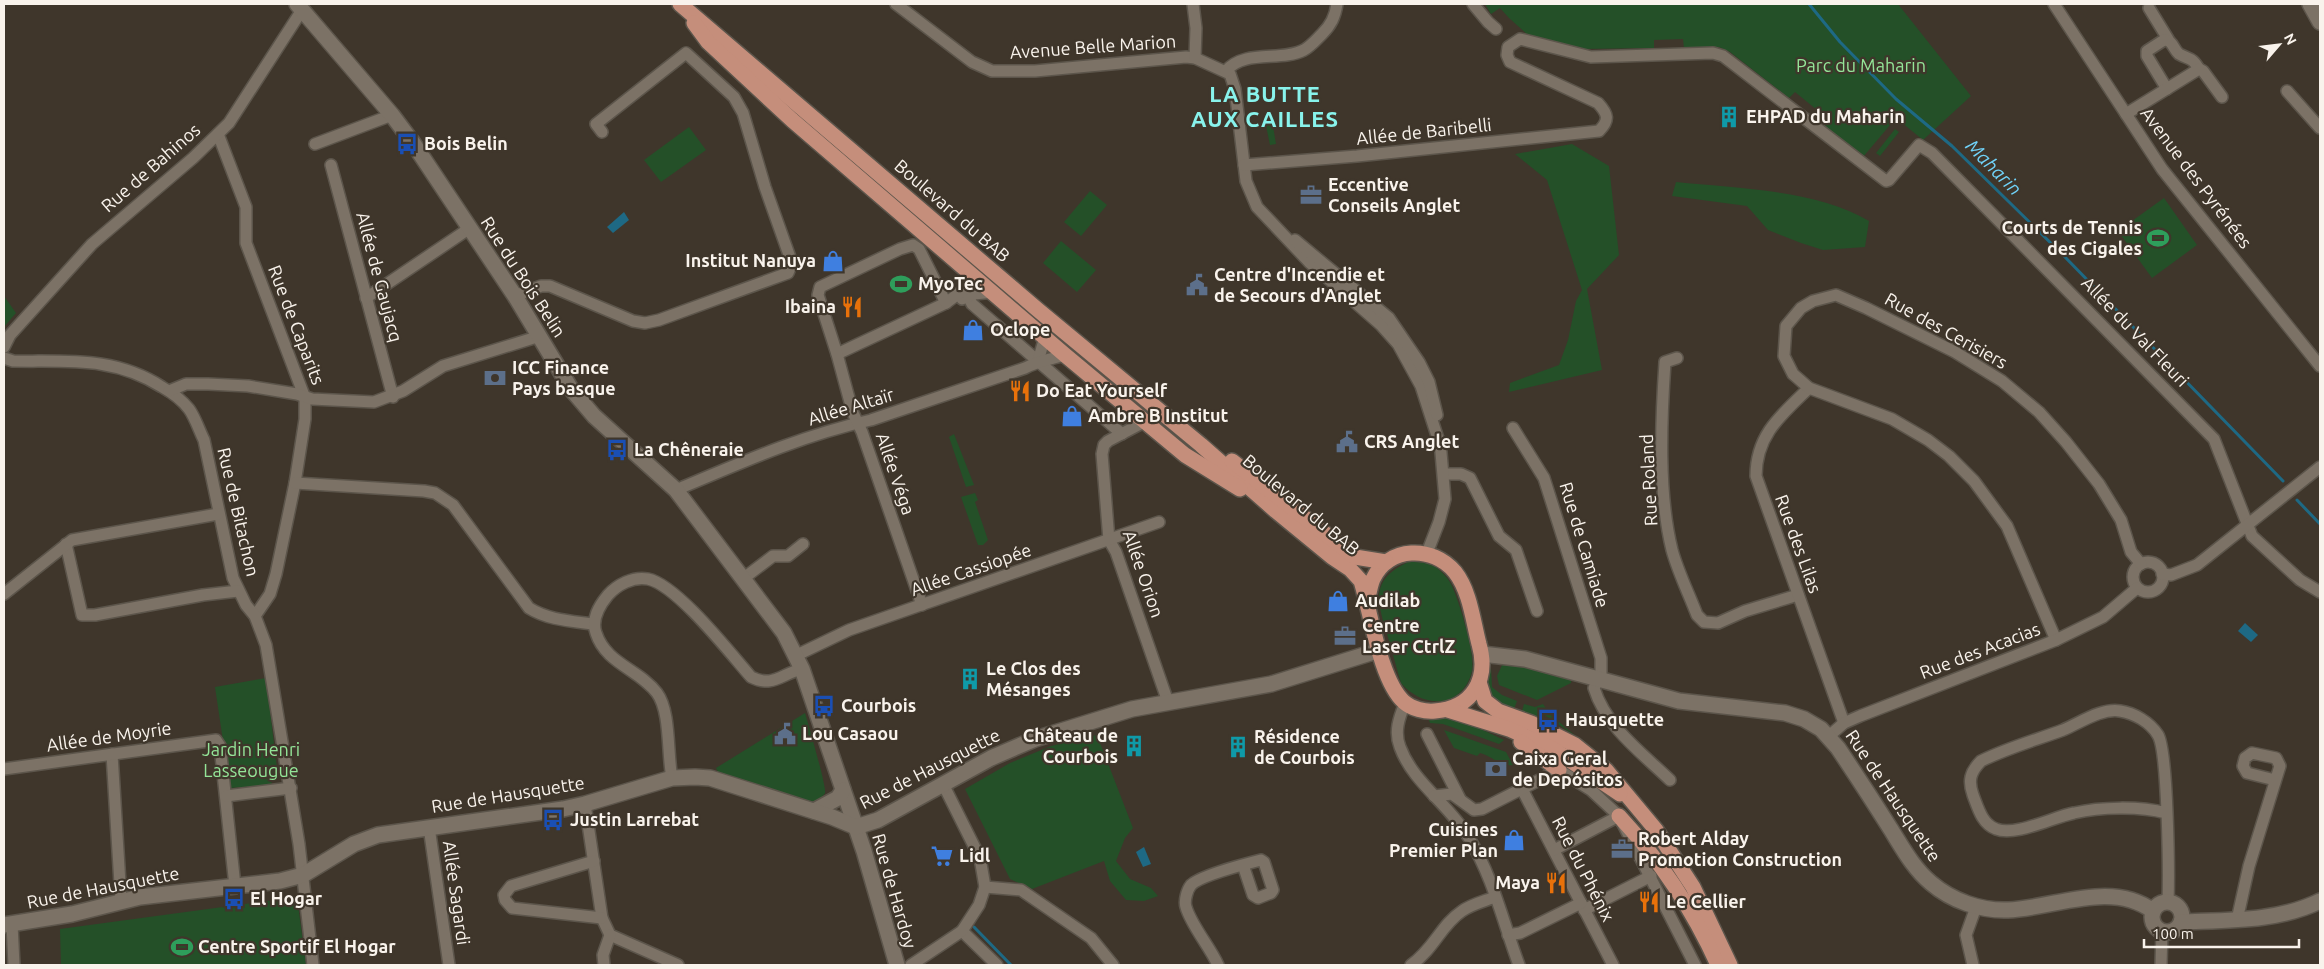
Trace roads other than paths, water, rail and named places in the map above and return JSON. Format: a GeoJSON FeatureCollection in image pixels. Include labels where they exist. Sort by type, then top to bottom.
{"type":"FeatureCollection","features":[{"type":"Feature","properties":{"kind":"main road"},"geometry":{"type":"LineString","coordinates":[[680,4],[708,42],[771,100],[1065,355],[1185,454],[1276,512]]}},
{"type":"Feature","properties":{"kind":"main road","name":"Boulevard du BAB"},"geometry":{"type":"LineString","coordinates":[[680,4],[1046,316],[1201,445],[1276,512],[1350,569],[1361,581],[1367,602]]}},
{"type":"Feature","properties":{"kind":"main road","name":"Boulevard du BAB"},"geometry":{"type":"LineString","coordinates":[[1201,445],[1235,462],[1355,557],[1386,562]]}},
{"type":"Feature","properties":{"kind":"main road"},"geometry":{"type":"LineString","coordinates":[[1427,553],[1438,558],[1454,572],[1464,587],[1482,654],[1479,682],[1471,698],[1448,710],[1425,712],[1405,703],[1392,689],[1367,602],[1373,579],[1386,562],[1396,556],[1427,553]]}},
{"type":"Feature","properties":{"kind":"main road"},"geometry":{"type":"LineString","coordinates":[[1479,682],[1485,701],[1498,711],[1531,723],[1575,745],[1606,770],[1656,830],[1693,887],[1730,965]]}},
{"type":"Feature","properties":{"kind":"main road"},"geometry":{"type":"LineString","coordinates":[[1448,710],[1495,725],[1553,749],[1631,802]]}},
{"type":"Feature","properties":{"kind":"main road"},"geometry":{"type":"LineString","coordinates":[[1495,725],[1559,770]]}},
{"type":"Feature","properties":{"kind":"main road"},"geometry":{"type":"LineString","coordinates":[[1619,816],[1645,843],[1686,902],[1718,965]]}},
{"type":"Feature","properties":{"kind":"street","name":"Avenue Belle Marion"},"geometry":{"type":"LineString","coordinates":[[896,4],[972,62],[992,71],[1036,71],[1173,58],[1196,58]]}},
{"type":"Feature","properties":{"kind":"street"},"geometry":{"type":"LineString","coordinates":[[1193,4],[1196,28],[1196,58],[1226,72],[1233,78],[1246,181],[1257,207],[1309,262],[1382,325],[1398,344],[1421,386],[1441,448],[1445,499],[1439,522],[1427,553]]}},
{"type":"Feature","properties":{"kind":"street"},"geometry":{"type":"LineString","coordinates":[[1226,72],[1230,67],[1243,60],[1287,55],[1303,50],[1314,43],[1332,23],[1337,4]]}},
{"type":"Feature","properties":{"kind":"street"},"geometry":{"type":"LineString","coordinates":[[1473,4],[1496,29]]}},
{"type":"Feature","properties":{"kind":"street","name":"Avenue des Pyrénées"},"geometry":{"type":"LineString","coordinates":[[2054,4],[2186,201],[2320,366]]}},
{"type":"Feature","properties":{"kind":"street"},"geometry":{"type":"LineString","coordinates":[[2310,4],[2320,22]]}},
{"type":"Feature","properties":{"kind":"street","name":"Rue du Bois Belin"},"geometry":{"type":"LineString","coordinates":[[301,6],[392,115],[515,296],[571,388],[594,416],[676,490],[784,633],[800,662],[856,827]]}},
{"type":"Feature","properties":{"kind":"street","name":"Rue de Bahinos"},"geometry":{"type":"LineString","coordinates":[[4,347],[10,336],[92,244],[193,158],[229,123],[252,91],[301,6]]}},
{"type":"Feature","properties":{"kind":"street"},"geometry":{"type":"LineString","coordinates":[[2149,8],[2178,53],[2193,59],[2222,98]]}},
{"type":"Feature","properties":{"kind":"street","name":"Allée de Baribelli"},"geometry":{"type":"LineString","coordinates":[[1244,165],[1357,156],[1599,131],[1606,124],[1608,118],[1605,111],[1598,104],[1510,62],[1507,55],[1508,47],[1520,39],[1556,50],[1591,57],[1712,53],[1723,56],[1886,181],[1889,180],[1919,145]]}},
{"type":"Feature","properties":{"kind":"street"},"geometry":{"type":"LineString","coordinates":[[2167,89],[2146,56],[2147,51],[2168,39]]}},
{"type":"Feature","properties":{"kind":"street"},"geometry":{"type":"LineString","coordinates":[[515,296],[541,286],[550,286],[633,321],[645,323],[659,320],[788,273],[792,263],[765,187],[743,113],[734,97],[686,54],[596,124],[602,132]]}},
{"type":"Feature","properties":{"kind":"street"},"geometry":{"type":"LineString","coordinates":[[2126,114],[2199,69]]}},
{"type":"Feature","properties":{"kind":"street"},"geometry":{"type":"LineString","coordinates":[[2287,91],[2320,128]]}},
{"type":"Feature","properties":{"kind":"street"},"geometry":{"type":"LineString","coordinates":[[315,144],[392,115]]}},
{"type":"Feature","properties":{"kind":"street","name":"Rue de Caparits"},"geometry":{"type":"LineString","coordinates":[[218,134],[246,207],[246,243],[304,398],[305,420],[295,483],[270,594],[256,616]]}},
{"type":"Feature","properties":{"kind":"street","name":"Allée du Val Fleuri"},"geometry":{"type":"LineString","coordinates":[[1919,145],[1939,160],[2214,439],[2252,536],[2300,580],[2320,592]]}},
{"type":"Feature","properties":{"kind":"street","name":"Allée de Gaujacq"},"geometry":{"type":"LineString","coordinates":[[331,165],[393,397]]}},
{"type":"Feature","properties":{"kind":"street"},"geometry":{"type":"LineString","coordinates":[[366,298],[470,228]]}},
{"type":"Feature","properties":{"kind":"street","name":"Allée Véga"},"geometry":{"type":"LineString","coordinates":[[922,605],[857,423],[818,295],[820,287],[900,249],[914,245],[919,249],[946,303]]}},
{"type":"Feature","properties":{"kind":"street"},"geometry":{"type":"LineString","coordinates":[[836,352],[946,303],[970,285],[971,274]]}},
{"type":"Feature","properties":{"kind":"street"},"geometry":{"type":"LineString","coordinates":[[946,303],[953,304],[968,296],[994,292]]}},
{"type":"Feature","properties":{"kind":"street"},"geometry":{"type":"LineString","coordinates":[[968,296],[972,304],[1122,434]]}},
{"type":"Feature","properties":{"kind":"street","name":"Rue des Cerisiers"},"geometry":{"type":"LineString","coordinates":[[1809,388],[1793,374],[1784,356],[1786,326],[1801,308],[1814,301],[1836,296],[1866,308],[1955,352],[2002,381],[2039,412],[2066,442],[2104,491],[2121,520],[2131,552],[2141,564]]}},
{"type":"Feature","properties":{"kind":"street"},"geometry":{"type":"LineString","coordinates":[[169,392],[186,384],[208,384],[248,386],[297,394],[304,398],[374,402],[393,397],[443,366],[540,336]]}},
{"type":"Feature","properties":{"kind":"street"},"geometry":{"type":"LineString","coordinates":[[1038,361],[1045,337]]}},
{"type":"Feature","properties":{"kind":"street","name":"Allée Altaïr"},"geometry":{"type":"LineString","coordinates":[[676,490],[719,470],[784,446],[1025,368],[1038,361],[1050,360],[1065,355]]}},
{"type":"Feature","properties":{"kind":"street","name":"Rue de Bitachon"},"geometry":{"type":"LineString","coordinates":[[4,358],[20,361],[83,361],[120,367],[154,382],[188,408],[204,440],[228,560],[238,591],[256,616],[266,646],[304,875],[313,965]]}},
{"type":"Feature","properties":{"kind":"street","name":"Rue Roland"},"geometry":{"type":"LineString","coordinates":[[1677,358],[1665,362],[1663,396],[1664,506],[1673,551],[1697,615],[1704,622],[1718,623],[1745,611],[1798,594]]}},
{"type":"Feature","properties":{"kind":"street"},"geometry":{"type":"LineString","coordinates":[[1809,388],[1892,419],[1928,440],[1949,456],[1974,481],[2007,526],[2056,640]]}},
{"type":"Feature","properties":{"kind":"street","name":"Rue des Lilas"},"geometry":{"type":"LineString","coordinates":[[1809,388],[1768,430],[1756,465],[1756,476],[1844,723]]}},
{"type":"Feature","properties":{"kind":"street","name":"Allée Orion"},"geometry":{"type":"LineString","coordinates":[[1146,421],[1104,445],[1102,454],[1109,540],[1116,552],[1168,702]]}},
{"type":"Feature","properties":{"kind":"street","name":"Rue de Camiade"},"geometry":{"type":"LineString","coordinates":[[1513,428],[1544,478],[1601,658],[1599,678],[1594,688],[1610,722],[1670,780]]}},
{"type":"Feature","properties":{"kind":"street"},"geometry":{"type":"LineString","coordinates":[[2162,574],[2171,575],[2197,566],[2320,467]]}},
{"type":"Feature","properties":{"kind":"street"},"geometry":{"type":"LineString","coordinates":[[1444,474],[1461,474],[1470,478],[1498,536],[1516,550],[1537,611]]}},
{"type":"Feature","properties":{"kind":"street"},"geometry":{"type":"LineString","coordinates":[[295,483],[424,490],[435,493],[453,505],[529,608],[540,615],[593,624],[602,648],[611,658],[649,685],[662,703],[672,778]]}},
{"type":"Feature","properties":{"kind":"street"},"geometry":{"type":"LineString","coordinates":[[4,594],[72,540],[218,514]]}},
{"type":"Feature","properties":{"kind":"street","name":"Allée Cassiopée"},"geometry":{"type":"LineString","coordinates":[[593,624],[600,604],[612,591],[636,579],[648,579],[664,585],[680,599],[751,677],[762,682],[773,681],[849,630],[1159,522]]}},
{"type":"Feature","properties":{"kind":"street"},"geometry":{"type":"LineString","coordinates":[[66,544],[82,615],[95,615],[203,595],[238,591]]}},
{"type":"Feature","properties":{"kind":"street"},"geometry":{"type":"LineString","coordinates":[[744,578],[773,556],[788,556],[803,544]]}},
{"type":"Feature","properties":{"kind":"street"},"geometry":{"type":"LineString","coordinates":[[2151,563],[2156,565],[2162,574],[2161,583],[2155,590],[2145,592],[2137,588],[2133,575],[2141,564],[2151,563]]}},
{"type":"Feature","properties":{"kind":"street","name":"Rue des Acacias"},"geometry":{"type":"LineString","coordinates":[[1828,736],[1844,723],[2056,640],[2103,617],[2137,588]]}},
{"type":"Feature","properties":{"kind":"street","name":"Rue de Hausquette"},"geometry":{"type":"LineString","coordinates":[[8,924],[72,914],[121,900],[280,881],[304,875],[354,844],[378,834],[585,804],[672,778],[710,778],[814,811],[856,827],[878,820],[1018,745],[1098,719],[1168,702],[1271,684],[1380,650]]}},
{"type":"Feature","properties":{"kind":"street","name":"Rue de Hausquette"},"geometry":{"type":"LineString","coordinates":[[1482,654],[1525,659],[1679,701],[1785,712],[1804,718],[1828,736],[1915,868],[1942,892],[1976,906],[2008,910],[2093,897],[2112,896],[2129,900],[2153,911]]}},
{"type":"Feature","properties":{"kind":"street"},"geometry":{"type":"LineString","coordinates":[[1405,703],[1396,734],[1400,747],[1407,763],[1468,836],[1483,863],[1519,965]]}},
{"type":"Feature","properties":{"kind":"street"},"geometry":{"type":"LineString","coordinates":[[2166,813],[2145,808],[2075,812],[2011,831],[1998,830],[1985,822],[1970,786],[1970,779],[1976,766],[1988,757],[2098,715],[2119,711],[2146,722],[2159,736],[2164,757],[2166,813],[2168,902]]}},
{"type":"Feature","properties":{"kind":"street"},"geometry":{"type":"LineString","coordinates":[[1427,734],[1460,799],[1467,807],[1474,810],[1482,809],[1559,770],[1592,790],[1619,816],[1695,965]]}},
{"type":"Feature","properties":{"kind":"street","name":"Allée de Moyrie"},"geometry":{"type":"LineString","coordinates":[[4,769],[214,740],[218,742],[226,796]]}},
{"type":"Feature","properties":{"kind":"street"},"geometry":{"type":"LineString","coordinates":[[112,754],[121,900]]}},
{"type":"Feature","properties":{"kind":"street"},"geometry":{"type":"LineString","coordinates":[[2236,920],[2244,885],[2275,780]]}},
{"type":"Feature","properties":{"kind":"street"},"geometry":{"type":"LineString","coordinates":[[910,965],[962,931],[979,905],[985,887],[980,858],[943,784]]}},
{"type":"Feature","properties":{"kind":"street"},"geometry":{"type":"LineString","coordinates":[[235,886],[226,796],[291,788]]}},
{"type":"Feature","properties":{"kind":"street","name":"Rue du Phénix"},"geometry":{"type":"LineString","coordinates":[[1522,789],[1613,965]]}},
{"type":"Feature","properties":{"kind":"street"},"geometry":{"type":"LineString","coordinates":[[814,811],[838,798],[843,790]]}},
{"type":"Feature","properties":{"kind":"street"},"geometry":{"type":"LineString","coordinates":[[1434,796],[1452,794],[1460,799]]}},
{"type":"Feature","properties":{"kind":"street"},"geometry":{"type":"LineString","coordinates":[[585,804],[602,918],[610,935],[678,965]]}},
{"type":"Feature","properties":{"kind":"street"},"geometry":{"type":"LineString","coordinates":[[1554,850],[1619,816]]}},
{"type":"Feature","properties":{"kind":"street","name":"Allée Sagardi"},"geometry":{"type":"LineString","coordinates":[[429,827],[449,965]]}},
{"type":"Feature","properties":{"kind":"street","name":"Rue de Hardoy"},"geometry":{"type":"LineString","coordinates":[[856,827],[896,965]]}},
{"type":"Feature","properties":{"kind":"street"},"geometry":{"type":"LineString","coordinates":[[594,861],[511,886],[504,895],[505,900],[512,908],[602,918]]}},
{"type":"Feature","properties":{"kind":"street"},"geometry":{"type":"LineString","coordinates":[[1218,965],[1186,906],[1186,894],[1192,885],[1204,878],[1243,865]]}},
{"type":"Feature","properties":{"kind":"street"},"geometry":{"type":"LineString","coordinates":[[1508,935],[1520,933],[1651,876]]}},
{"type":"Feature","properties":{"kind":"street"},"geometry":{"type":"LineString","coordinates":[[985,887],[1021,890],[1091,938],[1112,965]]}},
{"type":"Feature","properties":{"kind":"street"},"geometry":{"type":"LineString","coordinates":[[1411,965],[1424,956],[1449,923],[1463,910],[1496,897]]}},
{"type":"Feature","properties":{"kind":"street"},"geometry":{"type":"LineString","coordinates":[[2181,922],[2179,908],[2168,902],[2159,904],[2153,911],[2155,925],[2162,930],[2175,929],[2181,922],[2270,917],[2296,911],[2320,901]]}},
{"type":"Feature","properties":{"kind":"street"},"geometry":{"type":"LineString","coordinates":[[1973,965],[1966,935],[1976,906]]}},
{"type":"Feature","properties":{"kind":"street"},"geometry":{"type":"LineString","coordinates":[[8,924],[14,965]]}},
{"type":"Feature","properties":{"kind":"street"},"geometry":{"type":"LineString","coordinates":[[2161,965],[2162,930]]}},
{"type":"Feature","properties":{"kind":"street"},"geometry":{"type":"LineString","coordinates":[[962,931],[997,965]]}},
{"type":"Feature","properties":{"kind":"street"},"geometry":{"type":"LineString","coordinates":[[604,965],[603,955],[610,935]]}},
{"type":"Feature","properties":{"kind":"water"},"geometry":{"type":"Polygon","coordinates":[[[624,212],[629,220],[613,233],[607,227],[624,212]]]}},
{"type":"Feature","properties":{"kind":"water"},"geometry":{"type":"Polygon","coordinates":[[[2245,623],[2258,635],[2251,642],[2238,631],[2245,623]]]}},
{"type":"Feature","properties":{"kind":"water"},"geometry":{"type":"Polygon","coordinates":[[[1144,847],[1151,864],[1143,867],[1136,852],[1144,847]]]}},
{"type":"Feature","properties":{"kind":"waterway","name":"Maharin"},"geometry":{"type":"LineString","coordinates":[[1809,4],[1840,42],[1896,99],[1952,146],[2062,254],[2283,481]]}},
{"type":"Feature","properties":{"kind":"waterway","name":"Maharin"},"geometry":{"type":"LineString","coordinates":[[2297,500],[2320,524]]}},
{"type":"Feature","properties":{"kind":"waterway"},"geometry":{"type":"LineString","coordinates":[[974,927],[1011,965]]}},
{"type":"Feature","properties":{"kind":"place","name":"EHPAD du Maharin"},"geometry":{"type":"Point","coordinates":[1729,117]}},
{"type":"Feature","properties":{"kind":"place","name":"Bois Belin"},"geometry":{"type":"Point","coordinates":[407,144]}},
{"type":"Feature","properties":{"kind":"place","name":"Eccentive Conseils Anglet"},"geometry":{"type":"Point","coordinates":[1311,195]}},
{"type":"Feature","properties":{"kind":"place","name":"Courts de Tennis des Cigales"},"geometry":{"type":"Point","coordinates":[2158,238]}},
{"type":"Feature","properties":{"kind":"place","name":"Institut Nanuya"},"geometry":{"type":"Point","coordinates":[833,261]}},
{"type":"Feature","properties":{"kind":"place","name":"MyoTec"},"geometry":{"type":"Point","coordinates":[901,284]}},
{"type":"Feature","properties":{"kind":"place","name":"Centre d'Incendie et de Secours d'Anglet"},"geometry":{"type":"Point","coordinates":[1197,285]}},
{"type":"Feature","properties":{"kind":"place","name":"Ibaina"},"geometry":{"type":"Point","coordinates":[852,307]}},
{"type":"Feature","properties":{"kind":"place","name":"Oclope"},"geometry":{"type":"Point","coordinates":[973,330]}},
{"type":"Feature","properties":{"kind":"place","name":"ICC Finance Pays basque"},"geometry":{"type":"Point","coordinates":[495,378]}},
{"type":"Feature","properties":{"kind":"place","name":"Do Eat Yourself"},"geometry":{"type":"Point","coordinates":[1020,391]}},
{"type":"Feature","properties":{"kind":"place","name":"Ambre B Institut"},"geometry":{"type":"Point","coordinates":[1072,416]}},
{"type":"Feature","properties":{"kind":"place","name":"CRS Anglet"},"geometry":{"type":"Point","coordinates":[1347,442]}},
{"type":"Feature","properties":{"kind":"place","name":"La Chêneraie"},"geometry":{"type":"Point","coordinates":[617,450]}},
{"type":"Feature","properties":{"kind":"place","name":"Audilab"},"geometry":{"type":"Point","coordinates":[1338,601]}},
{"type":"Feature","properties":{"kind":"place","name":"Centre Laser CtrlZ"},"geometry":{"type":"Point","coordinates":[1345,636]}},
{"type":"Feature","properties":{"kind":"place","name":"Le Clos des Mésanges"},"geometry":{"type":"Point","coordinates":[970,679]}},
{"type":"Feature","properties":{"kind":"place","name":"Courbois"},"geometry":{"type":"Point","coordinates":[824,706]}},
{"type":"Feature","properties":{"kind":"place","name":"Hausquette"},"geometry":{"type":"Point","coordinates":[1548,720]}},
{"type":"Feature","properties":{"kind":"place","name":"Lou Casaou"},"geometry":{"type":"Point","coordinates":[785,734]}},
{"type":"Feature","properties":{"kind":"place","name":"Château de Courbois"},"geometry":{"type":"Point","coordinates":[1134,746]}},
{"type":"Feature","properties":{"kind":"place","name":"Résidence de Courbois"},"geometry":{"type":"Point","coordinates":[1238,747]}},
{"type":"Feature","properties":{"kind":"place","name":"Caixa Geral de Depósitos"},"geometry":{"type":"Point","coordinates":[1496,769]}},
{"type":"Feature","properties":{"kind":"place","name":"Justin Larrebat"},"geometry":{"type":"Point","coordinates":[553,820]}},
{"type":"Feature","properties":{"kind":"place","name":"Cuisines Premier Plan"},"geometry":{"type":"Point","coordinates":[1514,840]}},
{"type":"Feature","properties":{"kind":"place","name":"Robert Alday Promotion Construction"},"geometry":{"type":"Point","coordinates":[1622,849]}},
{"type":"Feature","properties":{"kind":"place","name":"Lidl"},"geometry":{"type":"Point","coordinates":[942,856]}},
{"type":"Feature","properties":{"kind":"place","name":"Maya"},"geometry":{"type":"Point","coordinates":[1556,883]}},
{"type":"Feature","properties":{"kind":"place","name":"El Hogar"},"geometry":{"type":"Point","coordinates":[234,899]}},
{"type":"Feature","properties":{"kind":"place","name":"Le Cellier"},"geometry":{"type":"Point","coordinates":[1649,902]}},
{"type":"Feature","properties":{"kind":"place","name":"Centre Sportif El Hogar"},"geometry":{"type":"Point","coordinates":[182,947]}},
{"type":"Feature","properties":{"kind":"district","name":"LA BUTTE AUX CAILLES"},"geometry":{"type":"Point","coordinates":[1265,106]}},
{"type":"Feature","properties":{"kind":"park label","name":"Parc du Maharin"},"geometry":{"type":"Point","coordinates":[1861,66]}},
{"type":"Feature","properties":{"kind":"park label","name":"Jardin Henri Lasseougue"},"geometry":{"type":"Point","coordinates":[251,760]}}]}
